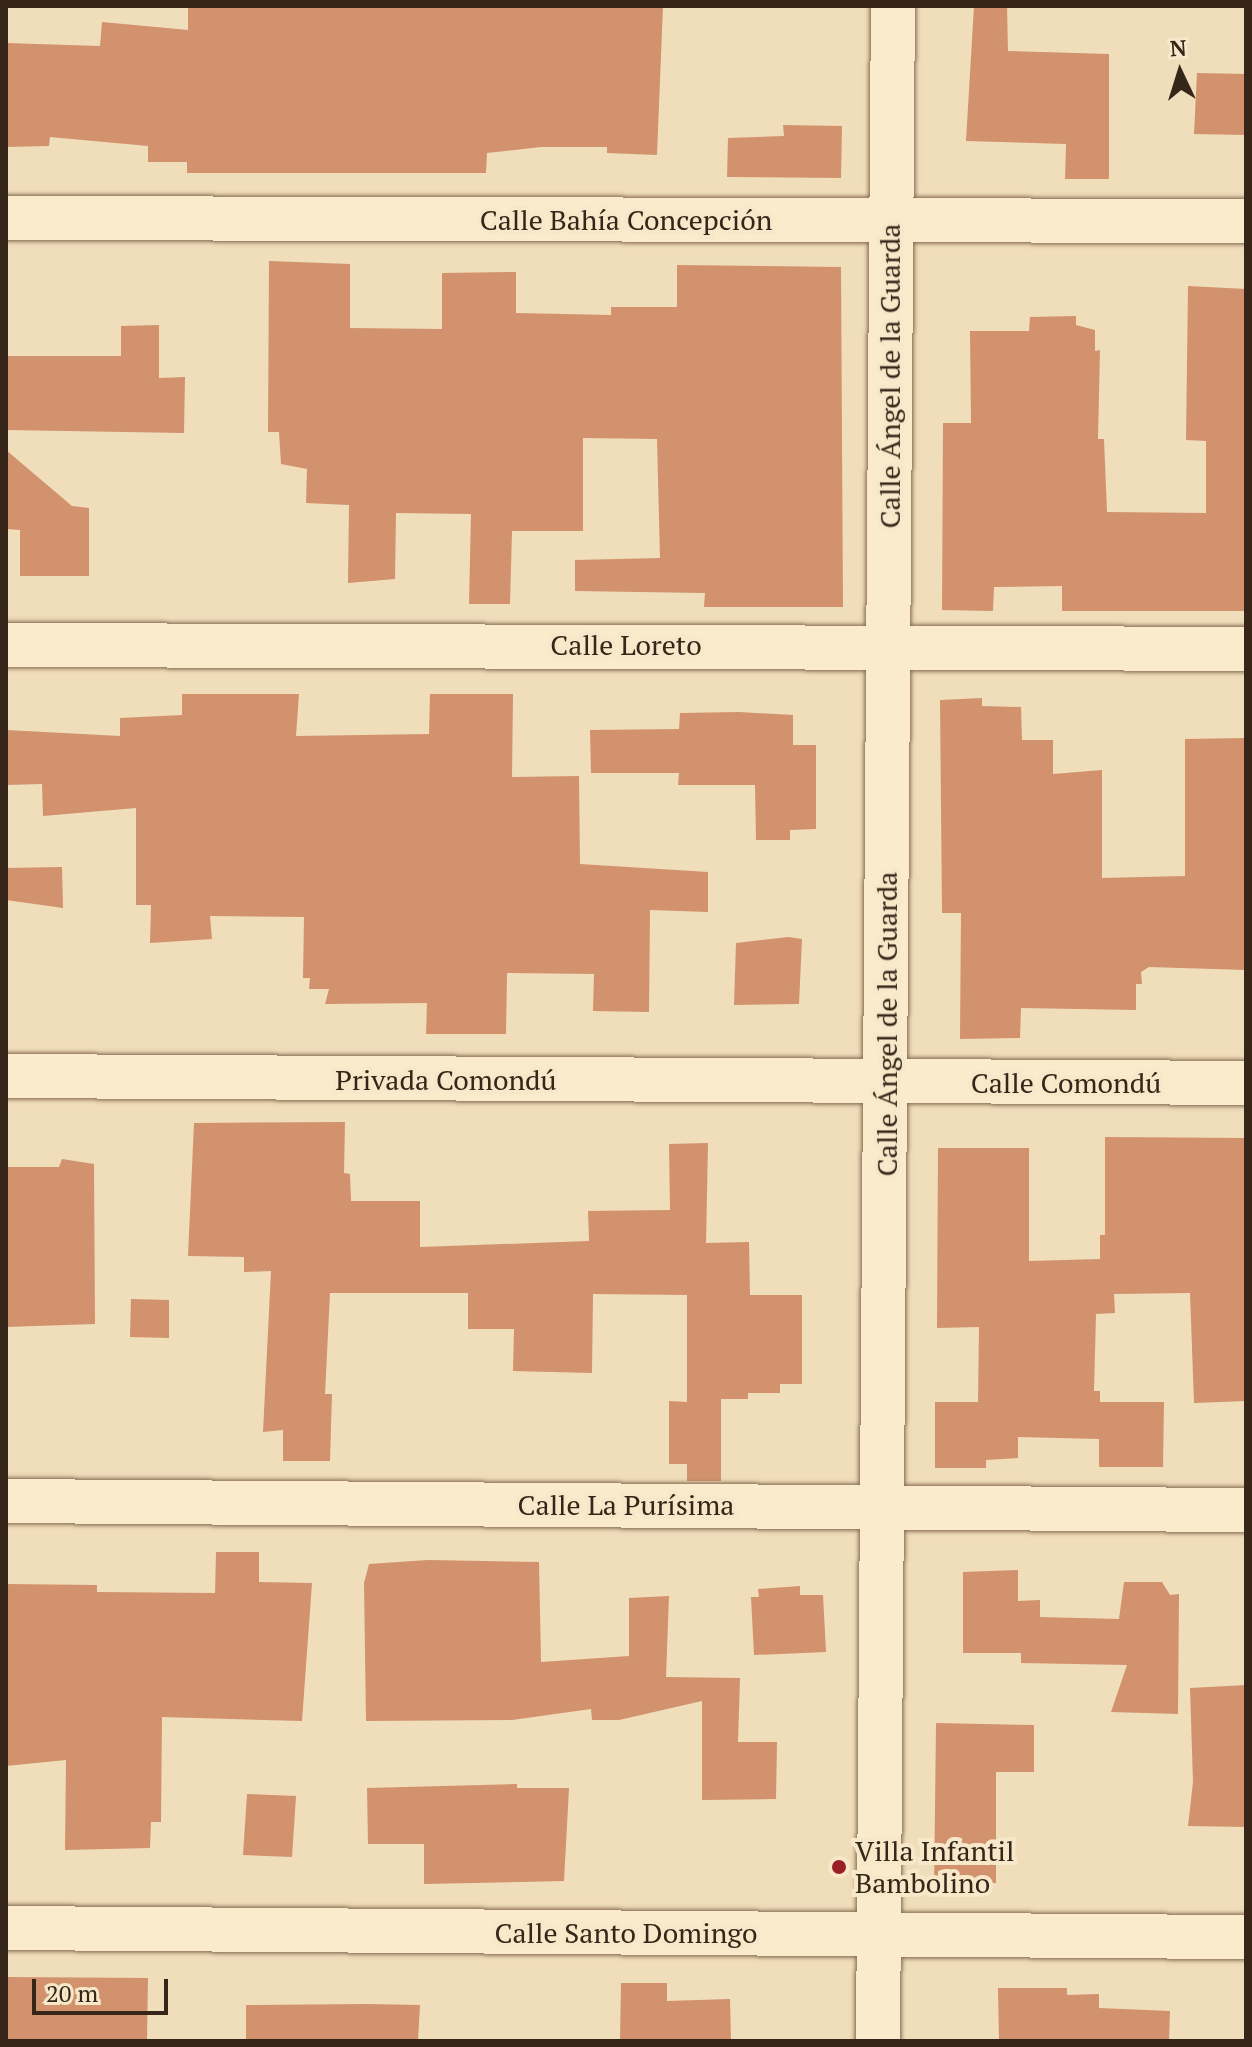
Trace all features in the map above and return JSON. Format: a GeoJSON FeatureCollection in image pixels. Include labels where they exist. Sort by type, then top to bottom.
{"type":"FeatureCollection","features":[{"type":"Feature","properties":{"kind":"street","name":"Calle Ángel de la Guarda"},"geometry":{"type":"LineString","coordinates":[[878,2041],[893,6]]}},
{"type":"Feature","properties":{"kind":"street","name":"Calle Bahía Concepción"},"geometry":{"type":"LineString","coordinates":[[6,218],[1246,221]]}},
{"type":"Feature","properties":{"kind":"street","name":"Calle Loreto"},"geometry":{"type":"LineString","coordinates":[[6,645],[890,645],[1246,649]]}},
{"type":"Feature","properties":{"kind":"street","name":"Privada Comondú"},"geometry":{"type":"LineString","coordinates":[[6,1076],[886,1083]]}},
{"type":"Feature","properties":{"kind":"street","name":"Calle Comondú"},"geometry":{"type":"LineString","coordinates":[[886,1083],[1246,1083]]}},
{"type":"Feature","properties":{"kind":"street","name":"Calle La Purísima"},"geometry":{"type":"LineString","coordinates":[[6,1501],[1246,1510]]}},
{"type":"Feature","properties":{"kind":"street","name":"Calle Santo Domingo"},"geometry":{"type":"LineString","coordinates":[[6,1928],[1246,1937]]}},
{"type":"Feature","properties":{"kind":"building"},"geometry":{"type":"Polygon","coordinates":[[[188,6],[663,6],[657,155],[607,153],[607,147],[541,147],[487,153],[486,173],[187,173],[187,162],[148,162],[148,146],[50,137],[49,146],[6,147],[6,43],[100,46],[102,22],[188,30],[188,6]]]}},
{"type":"Feature","properties":{"kind":"building"},"geometry":{"type":"Polygon","coordinates":[[[974,6],[1007,6],[1008,51],[1109,54],[1109,179],[1065,179],[1066,144],[966,141],[974,6]]]}},
{"type":"Feature","properties":{"kind":"building"},"geometry":{"type":"Polygon","coordinates":[[[1197,73],[1246,74],[1246,135],[1194,134],[1197,73]]]}},
{"type":"Feature","properties":{"kind":"building"},"geometry":{"type":"Polygon","coordinates":[[[783,125],[842,126],[841,178],[727,177],[728,138],[784,136],[783,125]]]}},
{"type":"Feature","properties":{"kind":"building"},"geometry":{"type":"Polygon","coordinates":[[[269,261],[350,264],[350,328],[442,329],[442,273],[516,272],[516,313],[611,315],[611,307],[677,307],[677,265],[841,267],[843,607],[704,607],[705,593],[575,591],[575,560],[660,558],[657,439],[583,438],[583,531],[512,531],[510,604],[469,604],[471,514],[396,513],[395,579],[348,583],[349,505],[306,503],[307,469],[281,464],[279,432],[268,432],[269,261]]]}},
{"type":"Feature","properties":{"kind":"building"},"geometry":{"type":"Polygon","coordinates":[[[1188,286],[1246,289],[1246,611],[1062,611],[1062,586],[994,587],[993,611],[942,610],[943,423],[971,423],[970,331],[1029,331],[1030,317],[1076,316],[1076,325],[1095,330],[1095,351],[1100,350],[1098,439],[1104,439],[1107,512],[1206,513],[1206,441],[1186,440],[1188,286]]]}},
{"type":"Feature","properties":{"kind":"building"},"geometry":{"type":"Polygon","coordinates":[[[159,325],[159,378],[185,377],[184,433],[6,430],[6,356],[121,356],[121,326],[159,325]]]}},
{"type":"Feature","properties":{"kind":"building"},"geometry":{"type":"Polygon","coordinates":[[[6,450],[72,506],[89,508],[89,576],[20,576],[20,530],[6,529],[6,450]]]}},
{"type":"Feature","properties":{"kind":"building"},"geometry":{"type":"Polygon","coordinates":[[[182,694],[299,694],[296,736],[429,734],[430,694],[513,694],[512,777],[579,776],[580,864],[708,872],[708,912],[650,910],[649,1012],[593,1011],[594,974],[507,973],[506,1034],[426,1034],[427,1003],[325,1004],[329,989],[309,989],[310,978],[303,978],[304,917],[210,916],[212,939],[150,943],[151,905],[136,905],[136,808],[43,816],[42,784],[6,785],[6,730],[120,736],[120,718],[182,715],[182,694]]]}},
{"type":"Feature","properties":{"kind":"building"},"geometry":{"type":"Polygon","coordinates":[[[982,698],[982,706],[1021,707],[1022,740],[1053,740],[1053,774],[1102,770],[1102,878],[1185,876],[1185,739],[1246,738],[1246,970],[1149,967],[1141,972],[1142,984],[1136,984],[1136,1010],[1021,1008],[1020,1038],[960,1039],[961,913],[942,913],[940,700],[982,698]]]}},
{"type":"Feature","properties":{"kind":"building"},"geometry":{"type":"Polygon","coordinates":[[[680,713],[793,715],[793,745],[816,745],[816,829],[790,830],[790,840],[756,840],[755,785],[678,785],[679,773],[591,773],[590,730],[679,729],[680,713]]]}},
{"type":"Feature","properties":{"kind":"building"},"geometry":{"type":"Polygon","coordinates":[[[62,867],[63,908],[6,900],[6,868],[62,867]]]}},
{"type":"Feature","properties":{"kind":"building"},"geometry":{"type":"Polygon","coordinates":[[[788,937],[802,939],[799,1004],[734,1005],[736,943],[788,937]]]}},
{"type":"Feature","properties":{"kind":"building"},"geometry":{"type":"Polygon","coordinates":[[[345,1122],[344,1173],[350,1174],[351,1201],[420,1201],[420,1247],[589,1241],[588,1211],[670,1210],[669,1144],[708,1143],[706,1243],[749,1242],[750,1295],[802,1295],[802,1384],[780,1384],[780,1393],[748,1393],[748,1399],[721,1399],[721,1481],[687,1481],[687,1464],[669,1464],[669,1401],[687,1402],[687,1295],[593,1294],[592,1373],[513,1371],[514,1329],[468,1329],[468,1293],[330,1293],[325,1394],[332,1394],[330,1461],[283,1461],[283,1430],[263,1432],[271,1271],[244,1272],[244,1257],[188,1256],[194,1123],[345,1122]]]}},
{"type":"Feature","properties":{"kind":"building"},"geometry":{"type":"Polygon","coordinates":[[[1105,1137],[1246,1138],[1246,1401],[1194,1403],[1190,1293],[1114,1294],[1115,1313],[1096,1314],[1094,1391],[1100,1391],[1100,1402],[1164,1402],[1163,1467],[1099,1467],[1099,1439],[1018,1437],[1018,1458],[986,1460],[986,1468],[935,1468],[935,1402],[978,1402],[979,1327],[937,1328],[938,1148],[1029,1148],[1029,1261],[1100,1259],[1100,1235],[1105,1235],[1105,1137]]]}},
{"type":"Feature","properties":{"kind":"building"},"geometry":{"type":"Polygon","coordinates":[[[62,1159],[94,1164],[95,1324],[6,1327],[6,1167],[59,1167],[62,1159]]]}},
{"type":"Feature","properties":{"kind":"building"},"geometry":{"type":"Polygon","coordinates":[[[131,1299],[169,1300],[169,1338],[130,1337],[131,1299]]]}},
{"type":"Feature","properties":{"kind":"building"},"geometry":{"type":"Polygon","coordinates":[[[216,1552],[259,1552],[259,1582],[312,1583],[302,1721],[162,1717],[161,1822],[151,1822],[150,1848],[65,1850],[66,1760],[6,1766],[6,1584],[97,1585],[97,1592],[215,1593],[216,1552]]]}},
{"type":"Feature","properties":{"kind":"building"},"geometry":{"type":"Polygon","coordinates":[[[428,1560],[539,1562],[541,1662],[629,1656],[629,1598],[669,1596],[666,1677],[740,1678],[738,1742],[777,1742],[776,1799],[702,1800],[702,1701],[619,1720],[592,1720],[591,1709],[512,1720],[366,1721],[364,1583],[369,1564],[428,1560]]]}},
{"type":"Feature","properties":{"kind":"building"},"geometry":{"type":"Polygon","coordinates":[[[1018,1570],[1018,1601],[1040,1600],[1040,1617],[1119,1619],[1124,1582],[1162,1582],[1170,1595],[1179,1594],[1178,1714],[1111,1712],[1127,1665],[1021,1663],[1021,1653],[963,1653],[963,1572],[1018,1570]]]}},
{"type":"Feature","properties":{"kind":"building"},"geometry":{"type":"Polygon","coordinates":[[[800,1586],[800,1595],[823,1595],[826,1652],[754,1655],[751,1597],[759,1597],[758,1589],[800,1586]]]}},
{"type":"Feature","properties":{"kind":"building"},"geometry":{"type":"Polygon","coordinates":[[[1246,1685],[1246,1827],[1188,1826],[1193,1782],[1190,1688],[1246,1685]]]}},
{"type":"Feature","properties":{"kind":"building"},"geometry":{"type":"Polygon","coordinates":[[[936,1723],[1034,1725],[1034,1772],[996,1772],[996,1883],[980,1883],[980,1896],[934,1895],[936,1723]]]}},
{"type":"Feature","properties":{"kind":"building"},"geometry":{"type":"Polygon","coordinates":[[[517,1784],[517,1788],[569,1788],[564,1881],[424,1884],[424,1844],[368,1844],[367,1788],[517,1784]]]}},
{"type":"Feature","properties":{"kind":"building"},"geometry":{"type":"Polygon","coordinates":[[[247,1794],[296,1796],[292,1857],[243,1855],[247,1794]]]}},
{"type":"Feature","properties":{"kind":"building"},"geometry":{"type":"Polygon","coordinates":[[[8,1977],[148,1978],[147,2041],[8,2041],[8,1977]]]}},
{"type":"Feature","properties":{"kind":"building"},"geometry":{"type":"Polygon","coordinates":[[[621,1983],[667,1983],[667,2001],[730,1999],[731,2041],[620,2041],[621,1983]]]}},
{"type":"Feature","properties":{"kind":"building"},"geometry":{"type":"Polygon","coordinates":[[[998,1988],[1067,1988],[1067,1995],[1099,1994],[1099,2008],[1170,2011],[1169,2041],[999,2041],[998,1988]]]}},
{"type":"Feature","properties":{"kind":"building"},"geometry":{"type":"Polygon","coordinates":[[[246,2005],[420,2005],[418,2041],[246,2041],[246,2005]]]}},
{"type":"Feature","properties":{"kind":"place","name":"Villa Infantil Bambolino"},"geometry":{"type":"Point","coordinates":[839,1867]}}]}
